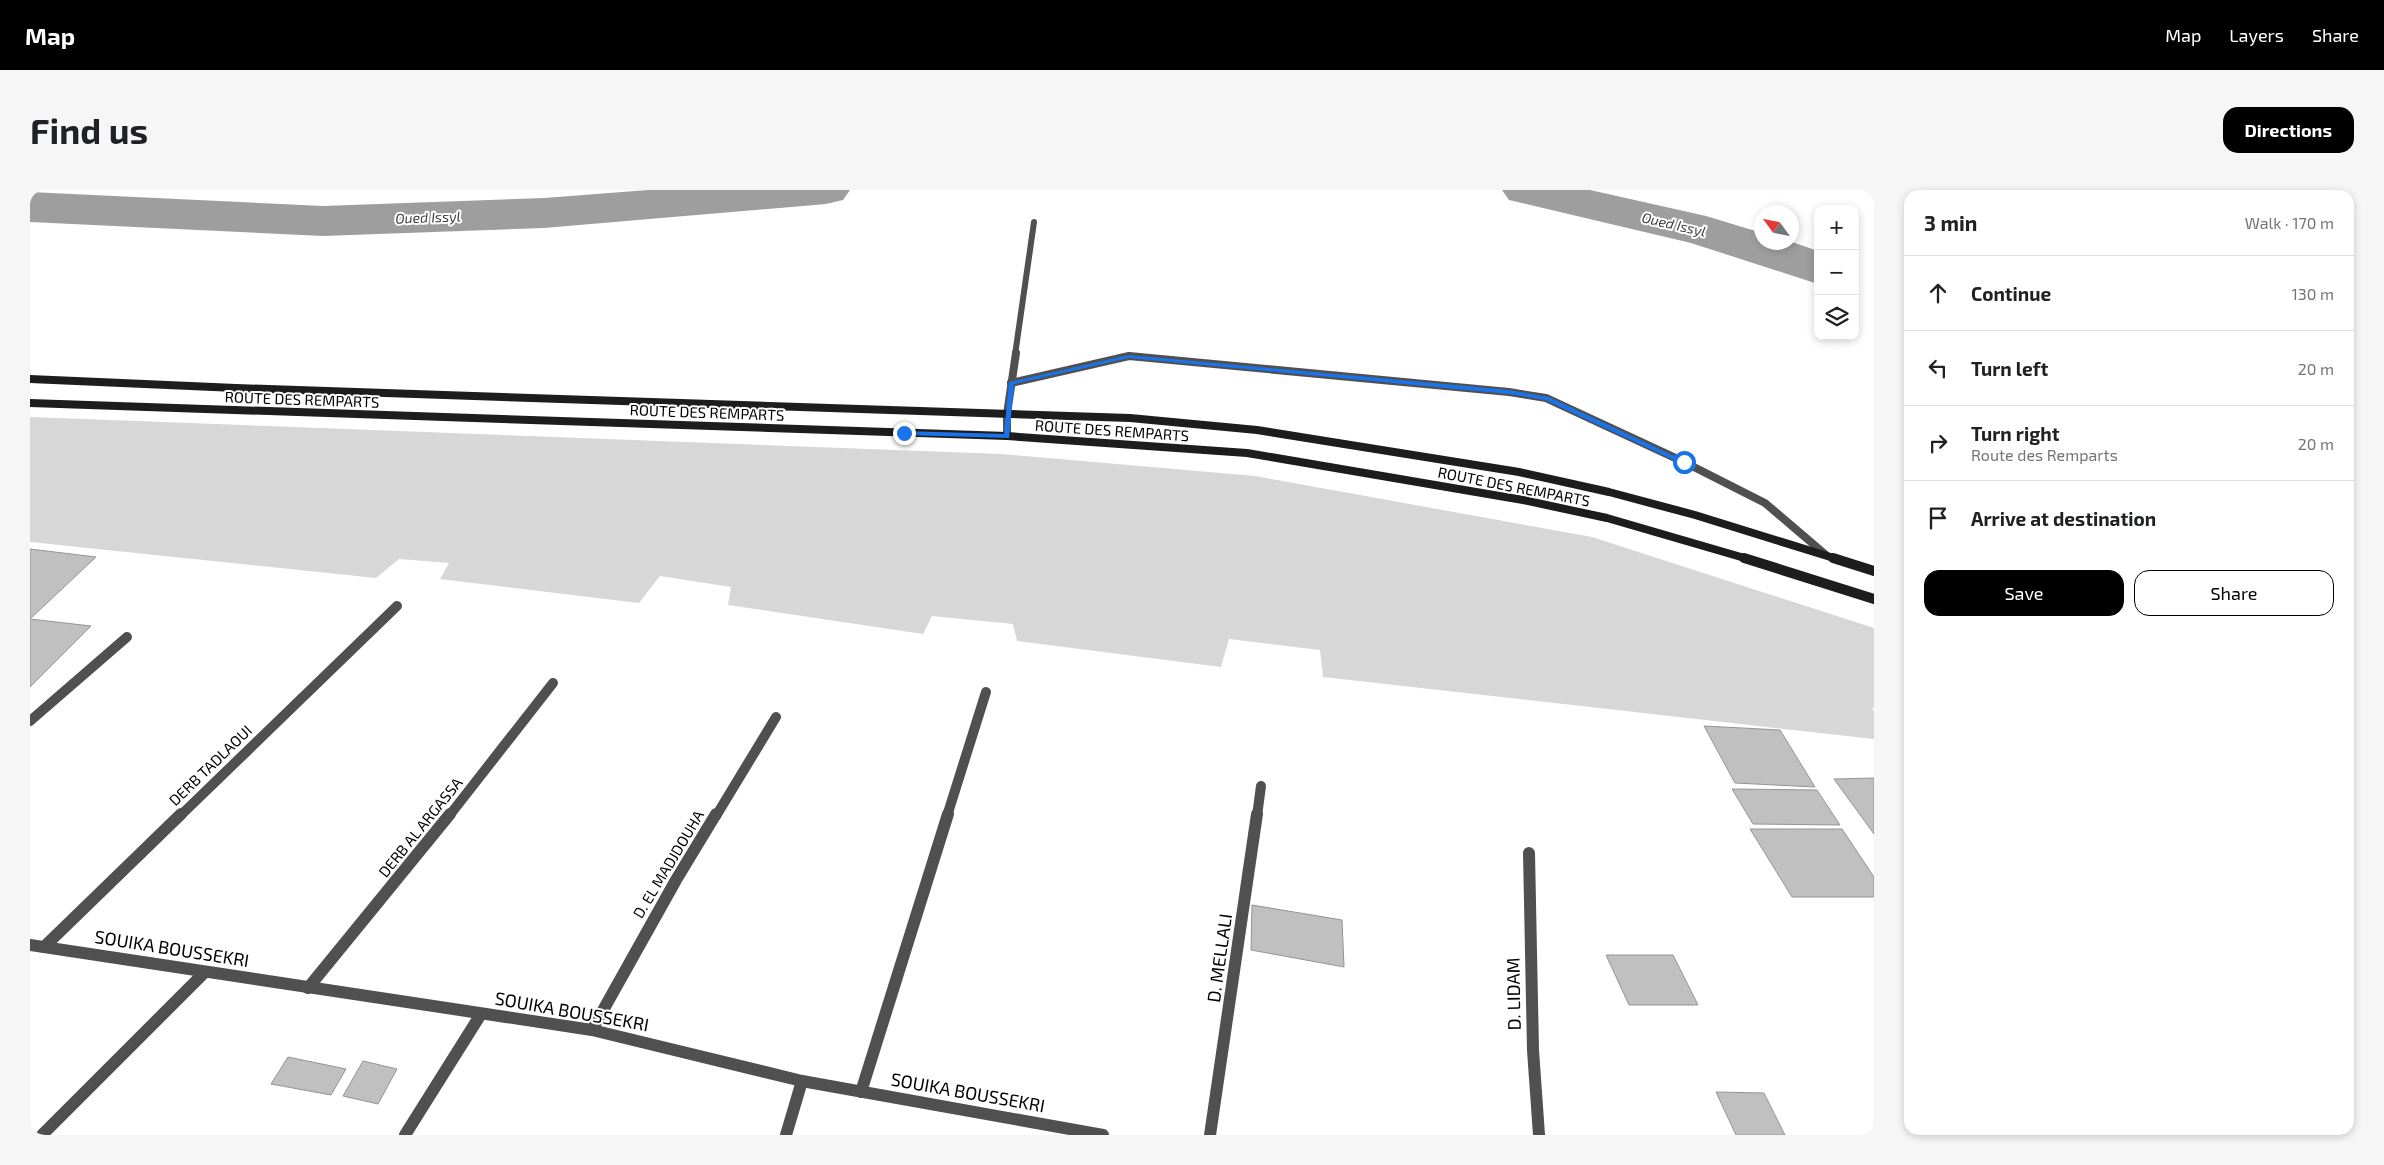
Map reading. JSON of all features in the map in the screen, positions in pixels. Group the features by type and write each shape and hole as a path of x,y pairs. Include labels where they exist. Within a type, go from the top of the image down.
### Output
{"main road":[{"name":"ROUTE DES REMPARTS","path":"30,379 1130,418 1256,430 1510,471 1638,499 1874,571"},
{"name":"ROUTE DES REMPARTS","path":"30,402 1007,436 1246,453 1523,500 1607,518 1693,542 1874,599"}],"street":[{"path":"1007,436 1007,414 1034,222"},
{"path":"1011,383 1129,356 1509,392 1546,398 1684,462 1765,503 1826,555"},
{"name":"DERB TADLAOUI","path":"44,947 396,606"},
{"path":"30,721 127,637"},
{"name":"DERB AL ARGASSA","path":"308,988 492,763 553,683"},
{"path":"861,1092 986,692"},
{"name":"D. EL MADJDOUHA","path":"592,1030 676,880 776,717"},
{"name":"D. MELLALI","path":"1210,1135 1261,786"},
{"name":"D. LIDAM","path":"1529,853 1533,1050 1539,1135"},
{"name":"SOUIKA BOUSSEKRI","path":"30,945 592,1030 802,1081 1103,1135"},
{"path":"42,1135 205,972"},
{"path":"405,1135 481,1014"},
{"path":"786,1135 802,1081"}],"shaded area":[{"path":"30,417 1001,454 1255,476 1592,537 1874,628 1874,708 1872,708 1874,712 1874,739 1323,677 1320,650 1229,639 1221,667 1017,641 1013,624 932,616 923,634 728,605 731,587 660,576 639,603 440,579 449,563 399,559 376,578 30,542"}],"building":[{"path":"30,549 96,557 30,619"},
{"path":"30,619 91,626 30,687"},
{"path":"1704,726 1780,730 1815,787 1735,783"},
{"path":"1874,778 1874,834 1834,779"},
{"path":"1732,789 1817,790 1840,825 1753,824"},
{"path":"1750,829 1842,829 1874,877 1874,897 1792,897"},
{"path":"1252,905 1342,920 1344,967 1251,950"},
{"path":"1606,955 1673,955 1698,1005 1629,1005"},
{"path":"288,1057 346,1069 331,1095 271,1084"},
{"path":"363,1061 397,1069 378,1104 343,1096"},
{"path":"1716,1092 1764,1093 1785,1135 1736,1135"}],"waterway":[{"name":"Oued Issyl","path":"30,207 323,221 544,213 826,190"},
{"name":"Oued Issyl","path":"1526,190 1706,231 1814,267"}],"route":[{"path":"904,433 1007,436 1007,414 1011,383 1129,356 1509,392 1546,398 1684,462"}]}
